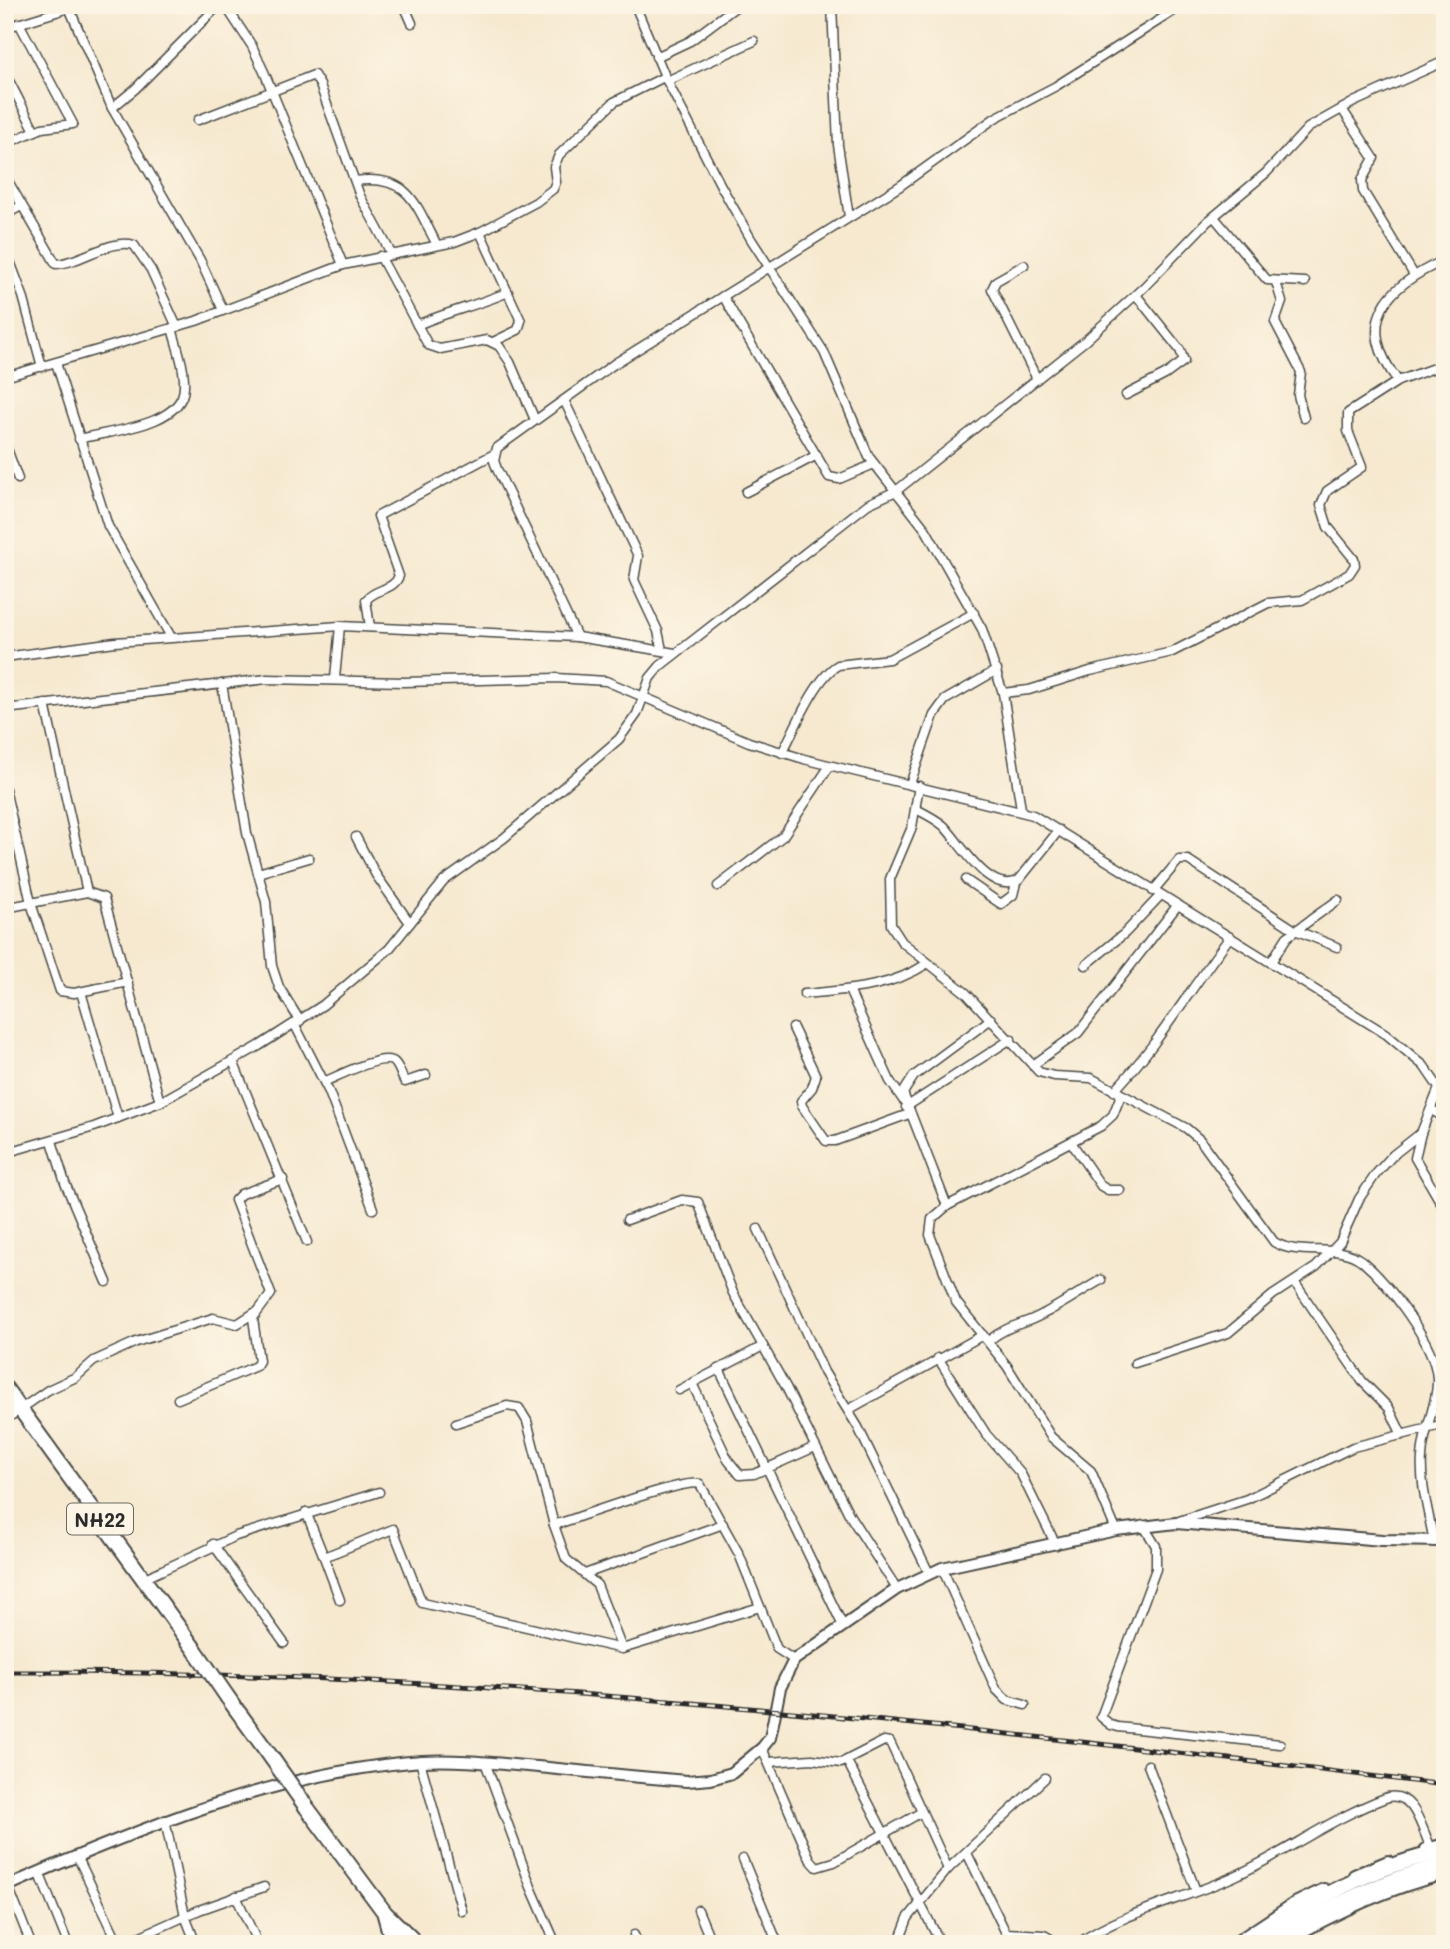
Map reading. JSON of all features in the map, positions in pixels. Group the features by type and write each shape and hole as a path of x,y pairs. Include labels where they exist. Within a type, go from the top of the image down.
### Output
{"highway":[{"name":"NH22","path":"5,1388 307,1808 385,1913 417,1944"},
{"path":"1251,1944 1333,1893 1438,1849"},
{"path":"1266,1944 1330,1906 1370,1888 1445,1864"},
{"name":"NH22","path":"385,1913 393,1944"}],"main road":[{"path":"6,1887 165,1820 311,1780 420,1761 485,1762 687,1782 732,1773 762,1748 774,1726 780,1688 794,1660 842,1624 897,1589 942,1568 1116,1530 1176,1522 1439,1541"},
{"path":"1233,1944 1293,1904 1370,1867 1438,1849 1445,1843"},
{"path":"1281,1944 1324,1919 1394,1887 1445,1874"}],"street":[{"path":"112,108 219,5"},
{"path":"225,5 252,46 343,265"},
{"path":"404,5 412,23"},
{"path":"635,5 666,79 738,216 824,352 858,435 873,464 926,530 974,613 997,670 1003,693 1021,810"},
{"path":"656,57 681,46 738,5"},
{"path":"832,5 838,145 849,217"},
{"path":"370,627 366,600 371,594 393,586 399,576 378,516 494,454 497,448 564,400 723,296 900,186 995,118 1056,86 1183,5"},
{"path":"5,28 68,7 112,108 200,260 223,310"},
{"path":"5,144 52,125 73,124 19,23"},
{"path":"5,377 174,327 343,265 437,245 480,232 536,202 553,189 556,181 554,167 559,155 614,102 754,41"},
{"path":"5,1153 52,1141 160,1102 297,1023 371,967 444,881 504,838 619,739 637,714 650,678 676,653 719,623 868,504 896,491 1037,379 1136,295 1214,217 1266,173 1298,136 1342,109 1445,61"},
{"path":"5,74 35,131"},
{"path":"198,120 314,75 355,181 392,255"},
{"path":"1342,109 1374,158 1362,180 1363,191 1415,275"},
{"path":"5,176 56,264 75,261 122,244 134,245 151,270 174,327 185,389 178,408 158,419 79,439"},
{"path":"355,181 381,179 403,190 437,245"},
{"path":"5,215 21,206"},
{"path":"1214,217 1263,276 1276,282 1306,282"},
{"path":"380,257 416,325 433,348 493,342 521,326 520,316 480,232"},
{"path":"5,248 23,296 42,367"},
{"path":"1398,381 1379,351 1376,330 1389,298 1415,275 1445,260"},
{"path":"1024,265 996,281 992,289 1037,379"},
{"path":"1276,282 1282,302 1277,314 1276,329 1301,372 1298,395 1304,418"},
{"path":"416,325 453,310 477,306 508,292"},
{"path":"1126,395 1165,375 1184,361 1180,349 1136,295"},
{"path":"723,296 829,477 833,479 873,464"},
{"path":"493,342 510,362 535,420"},
{"path":"56,363 114,538 171,637"},
{"path":"1003,693 1029,690 1090,671 1172,652 1268,603 1302,600 1349,574 1355,565 1354,559 1328,527 1321,505 1327,491 1362,467 1348,431 1348,412 1398,381 1445,364"},
{"path":"564,400 638,556 634,580 658,631 662,650"},
{"path":"5,443 18,479"},
{"path":"494,454 497,470 577,637"},
{"path":"746,492 817,455"},
{"path":"782,752 819,684 831,668 889,659 974,613"},
{"path":"5,656 171,637 340,626 577,637 676,653"},
{"path":"335,678 340,626"},
{"path":"910,784 934,715 945,700 997,670"},
{"path":"5,709 267,678 404,682 511,677 592,678 644,695 736,737 829,767 1021,810 1271,962 1392,1039 1424,1066 1442,1085 1421,1133 1415,1158 1442,1197 1445,1210"},
{"path":"222,684 247,833 265,902 275,977 324,1082 373,1209"},
{"path":"45,704 87,892"},
{"path":"718,886 783,836 804,810 829,767"},
{"path":"919,786 912,827 893,867 888,909 896,934 991,1019 1033,1065 1046,1074 1091,1078 1186,1128 1200,1140 1274,1242 1285,1249 1332,1252 1354,1256 1362,1262 1426,1343 1437,1377 1425,1432 1422,1469 1439,1541"},
{"path":"5,789 32,903 55,983 65,994 128,982"},
{"path":"916,809 944,827 977,867 998,881 1016,883"},
{"path":"965,880 1001,904 1013,895 1016,883 1059,831"},
{"path":"356,837 376,875 410,923"},
{"path":"258,873 309,858"},
{"path":"1086,965 1125,933 1179,860 1188,860 1295,930 1337,947"},
{"path":"5,908 87,892 104,898 160,1102"},
{"path":"1271,962 1282,943 1295,930 1338,900"},
{"path":"1033,1065 1078,1033 1177,906"},
{"path":"1116,1530 1091,1471 1051,1437 1007,1366 956,1302 931,1242 932,1219 947,1206 1107,1122 1117,1093 1168,1028 1194,984 1230,937"},
{"path":"804,994 849,990 901,978 928,963"},
{"path":"849,990 890,1081 906,1107 947,1206"},
{"path":"81,992 118,1118"},
{"path":"906,1107 903,1093 914,1076 991,1019"},
{"path":"793,1028 816,1076 801,1101 802,1106 826,1141 835,1141 906,1107 1011,1039"},
{"path":"233,1060 307,1242"},
{"path":"324,1082 362,1066 387,1060 397,1065 405,1082 425,1076"},
{"path":"1432,1110 1445,1118"},
{"path":"1135,1363 1228,1333 1273,1295 1295,1283 1332,1252 1371,1181 1393,1155 1421,1133"},
{"path":"52,1141 65,1183 107,1282"},
{"path":"1071,1142 1101,1186 1108,1190 1120,1190"},
{"path":"5,1420 48,1390 76,1377 94,1361 136,1342 213,1318 237,1324 254,1313 270,1299 271,1294 235,1200 241,1194 283,1179"},
{"path":"627,1220 682,1200 698,1202 726,1278 850,1516 897,1589"},
{"path":"758,1229 824,1372 848,1410 929,1573"},
{"path":"848,1410 938,1358 1045,1313 1064,1299 1101,1280"},
{"path":"1295,1283 1362,1381 1389,1408 1402,1435"},
{"path":"178,1399 256,1366 259,1361 254,1313"},
{"path":"679,1390 763,1346"},
{"path":"938,1358 986,1434 1021,1474 1056,1545"},
{"path":"719,1369 842,1624"},
{"path":"692,1383 736,1472 746,1476 815,1447"},
{"path":"456,1423 507,1406 519,1408 527,1421 554,1525 566,1559 597,1585 622,1649"},
{"path":"1176,1522 1247,1499 1353,1447 1425,1432 1445,1424"},
{"path":"554,1525 695,1482 705,1489 739,1554 777,1649 794,1660"},
{"path":"143,1579 214,1544 306,1512 379,1492"},
{"path":"306,1512 340,1600"},
{"path":"585,1574 723,1524"},
{"path":"1143,1525 1156,1546 1156,1569 1101,1717 1118,1727 1280,1744"},
{"path":"324,1558 393,1529 422,1603 622,1649 760,1607"},
{"path":"214,1544 284,1643"},
{"path":"942,1568 996,1689 1007,1700 1025,1705"},
{"path":"769,1762 847,1761 884,1741 890,1742 920,1813 948,1869"},
{"path":"762,1748 813,1864 824,1867 920,1813"},
{"path":"420,1761 462,1911"},
{"path":"847,1761 941,1944"},
{"path":"485,1762 531,1887 556,1944"},
{"path":"1148,1765 1196,1891"},
{"path":"898,1944 902,1927 948,1869 1045,1778"},
{"path":"1077,1944 1118,1919 1196,1891 1278,1855 1350,1814 1398,1796 1409,1801 1438,1849"},
{"path":"165,1820 185,1916 196,1944"},
{"path":"967,1853 1006,1933 1051,1940 1059,1944"},
{"path":"77,1856 121,1944 185,1916 264,1887"},
{"path":"743,1859 778,1944"},
{"path":"39,1872 68,1944"},
{"path":"6,1887 31,1944"},
{"path":"236,1896 258,1944"},
{"path":"698,1910 712,1944"}],"railway":[{"path":"5,1672 186,1674 366,1681 726,1706 906,1723 1445,1785"}]}
